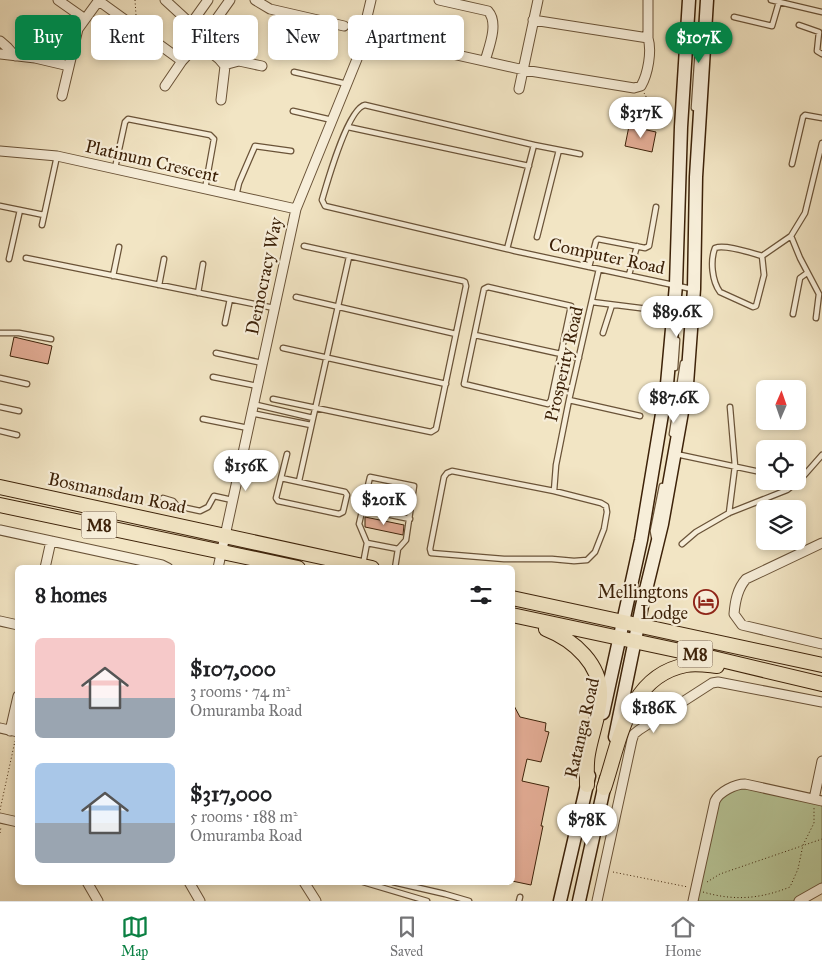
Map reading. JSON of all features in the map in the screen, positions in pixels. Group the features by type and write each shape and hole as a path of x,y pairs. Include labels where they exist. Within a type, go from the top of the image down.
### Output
{"main road":[{"name":"Ratanga Road","path":"560,901 624,622 667,384 678,286 681,127 689,0"},
{"name":"Ratanga Road","path":"579,901 662,524 687,384 693,291 704,5"},
{"name":"Bosmansdam Road","path":"0,487 362,565"},
{"name":"Bosmansdam Road","path":"0,505 285,565"},
{"name":"M8","path":"515,599 822,665"},
{"name":"M8","path":"515,617 620,638 822,684"},
{"path":"515,617 563,636 585,656 594,671 600,689 600,697 587,762 587,785"},
{"path":"604,788 628,716 641,692 653,679 688,665 755,668"}],"street":[{"path":"58,0 85,19"},
{"path":"62,96 78,29 85,19 99,0 119,15"},
{"path":"165,0 189,22 193,21 208,0"},
{"path":"219,15 230,0"},
{"path":"254,0 270,9 344,26"},
{"name":"Democracy Way","path":"367,15 370,0"},
{"path":"438,0 488,11 491,14 493,21 491,37 485,61"},
{"path":"519,89 538,0"},
{"path":"464,56 524,70 634,88 641,86 644,79 649,43 648,0"},
{"path":"533,20 648,38"},
{"path":"0,41 15,56"},
{"path":"163,47 182,61 165,86"},
{"path":"0,54 15,56"},
{"path":"44,60 69,66"},
{"path":"218,60 224,65 226,72 221,100"},
{"name":"Democracy Way","path":"219,565 296,209 357,60"},
{"path":"224,65 239,62 262,66"},
{"name":"Platinum Crescent","path":"0,151 57,156 296,209"},
{"path":"0,530 162,565"},
{"path":"46,565 50,541"},
{"path":"822,543 746,579 736,599 734,614 742,625 822,644"},
{"path":"0,622 15,624"},
{"path":"597,901 634,734 718,682 822,702"},
{"path":"0,728 15,732"},
{"path":"693,901 715,801 720,794 736,785 745,784 818,800 822,762"},
{"path":"0,818 15,821"},
{"path":"89,885 98,901"},
{"path":"191,885 200,901"},
{"path":"306,885 316,901"},
{"path":"799,901 822,888"}],"lane":[{"path":"671,398 676,355 693,0"},
{"path":"701,0 704,5"},
{"path":"771,0 822,12"},
{"path":"734,17 772,26 779,2"},
{"path":"799,25 819,32 817,51 822,54"},
{"path":"695,229 690,212 699,28"},
{"path":"294,72 347,84"},
{"path":"529,166 348,127 358,108 365,105 580,154"},
{"path":"293,111 332,120"},
{"path":"792,164 803,117 805,115 822,118"},
{"path":"115,170 125,122 128,119 210,135 214,138 204,190"},
{"name":"Computer Road","path":"348,127 341,141 322,200 325,206 693,291"},
{"path":"762,256 764,275 756,306 753,307 720,292 712,265 715,248 720,246 762,256 792,236 808,207 822,143"},
{"path":"507,249 534,145"},
{"path":"236,196 238,183 254,146 291,151"},
{"path":"537,237 559,150"},
{"path":"42,225 57,156"},
{"path":"0,206 44,215"},
{"path":"588,267 598,239 645,248 649,245 656,207"},
{"path":"9,259 20,210"},
{"path":"792,236 807,273 817,288 816,318"},
{"path":"272,399 431,432 436,429 446,384 466,286 465,282 304,246"},
{"path":"629,276 636,246"},
{"path":"113,276 119,247"},
{"path":"299,481 349,256"},
{"path":"26,258 274,308"},
{"path":"159,285 164,259"},
{"path":"198,293 204,264"},
{"name":"Prosperity Road","path":"554,491 556,465 569,400 599,269"},
{"path":"793,314 800,278 807,273"},
{"path":"486,288 570,305 571,309 550,403 545,404 465,385 464,381 474,335 484,289 486,288"},
{"path":"666,471 684,354 687,302 693,291"},
{"path":"296,297 456,334"},
{"path":"225,323 230,299"},
{"path":"592,302 648,309"},
{"path":"603,333 612,305"},
{"path":"0,333 19,333 51,340"},
{"path":"474,335 579,358"},
{"path":"284,348 446,384"},
{"path":"216,353 262,362"},
{"path":"213,377 257,386"},
{"path":"0,378 27,384"},
{"path":"569,400 640,416"},
{"path":"729,513 735,466 730,407"},
{"path":"0,408 19,411"},
{"path":"252,409 313,418"},
{"path":"252,409 311,425"},
{"path":"203,419 248,428"},
{"path":"0,431 17,435"},
{"path":"640,540 654,495 665,433"},
{"path":"281,478 345,492 347,494 344,512 339,514 278,501 276,498 281,478 287,454"},
{"path":"676,454 756,471"},
{"path":"806,472 822,455"},
{"path":"455,471 554,491 602,503 607,509 602,537 595,552 587,560 504,559 434,554 430,552 444,477 449,472 455,471"},
{"path":"367,565 367,543 360,526 368,479 371,477 414,485 415,487 406,540 398,549 395,565"},
{"path":"656,548 653,531 664,479"},
{"path":"682,544 696,532 729,513 787,490"},
{"path":"163,498 173,501 177,506 200,510 208,507 214,496 232,500"},
{"path":"362,509 410,519"},
{"path":"367,543 398,549"},
{"path":"380,885 427,901"},
{"path":"406,885 469,901"}],"path":[{"path":"135,0 136,15"},
{"path":"641,86 646,96 645,107"},
{"path":"0,811 15,732"},
{"path":"608,874 613,872 695,889 724,899 750,898 782,890 790,887 798,869 803,845 814,823 818,800"},
{"path":"695,889 720,874 822,839"}],"green space":[{"path":"738,786 822,800 822,888 799,901 693,901 717,801"}],"building":[{"path":"629,126 656,132 652,152 625,146"},
{"path":"14,337 52,346 48,364 10,356"},
{"path":"365,517 404,525 403,535 365,527"},
{"path":"515,708 520,717 546,723 545,731 549,732 541,762 527,759 522,781 549,787 531,885 515,882"}],"place":[{"name":"Mellingtons Lodge","path":"706,602"}]}
